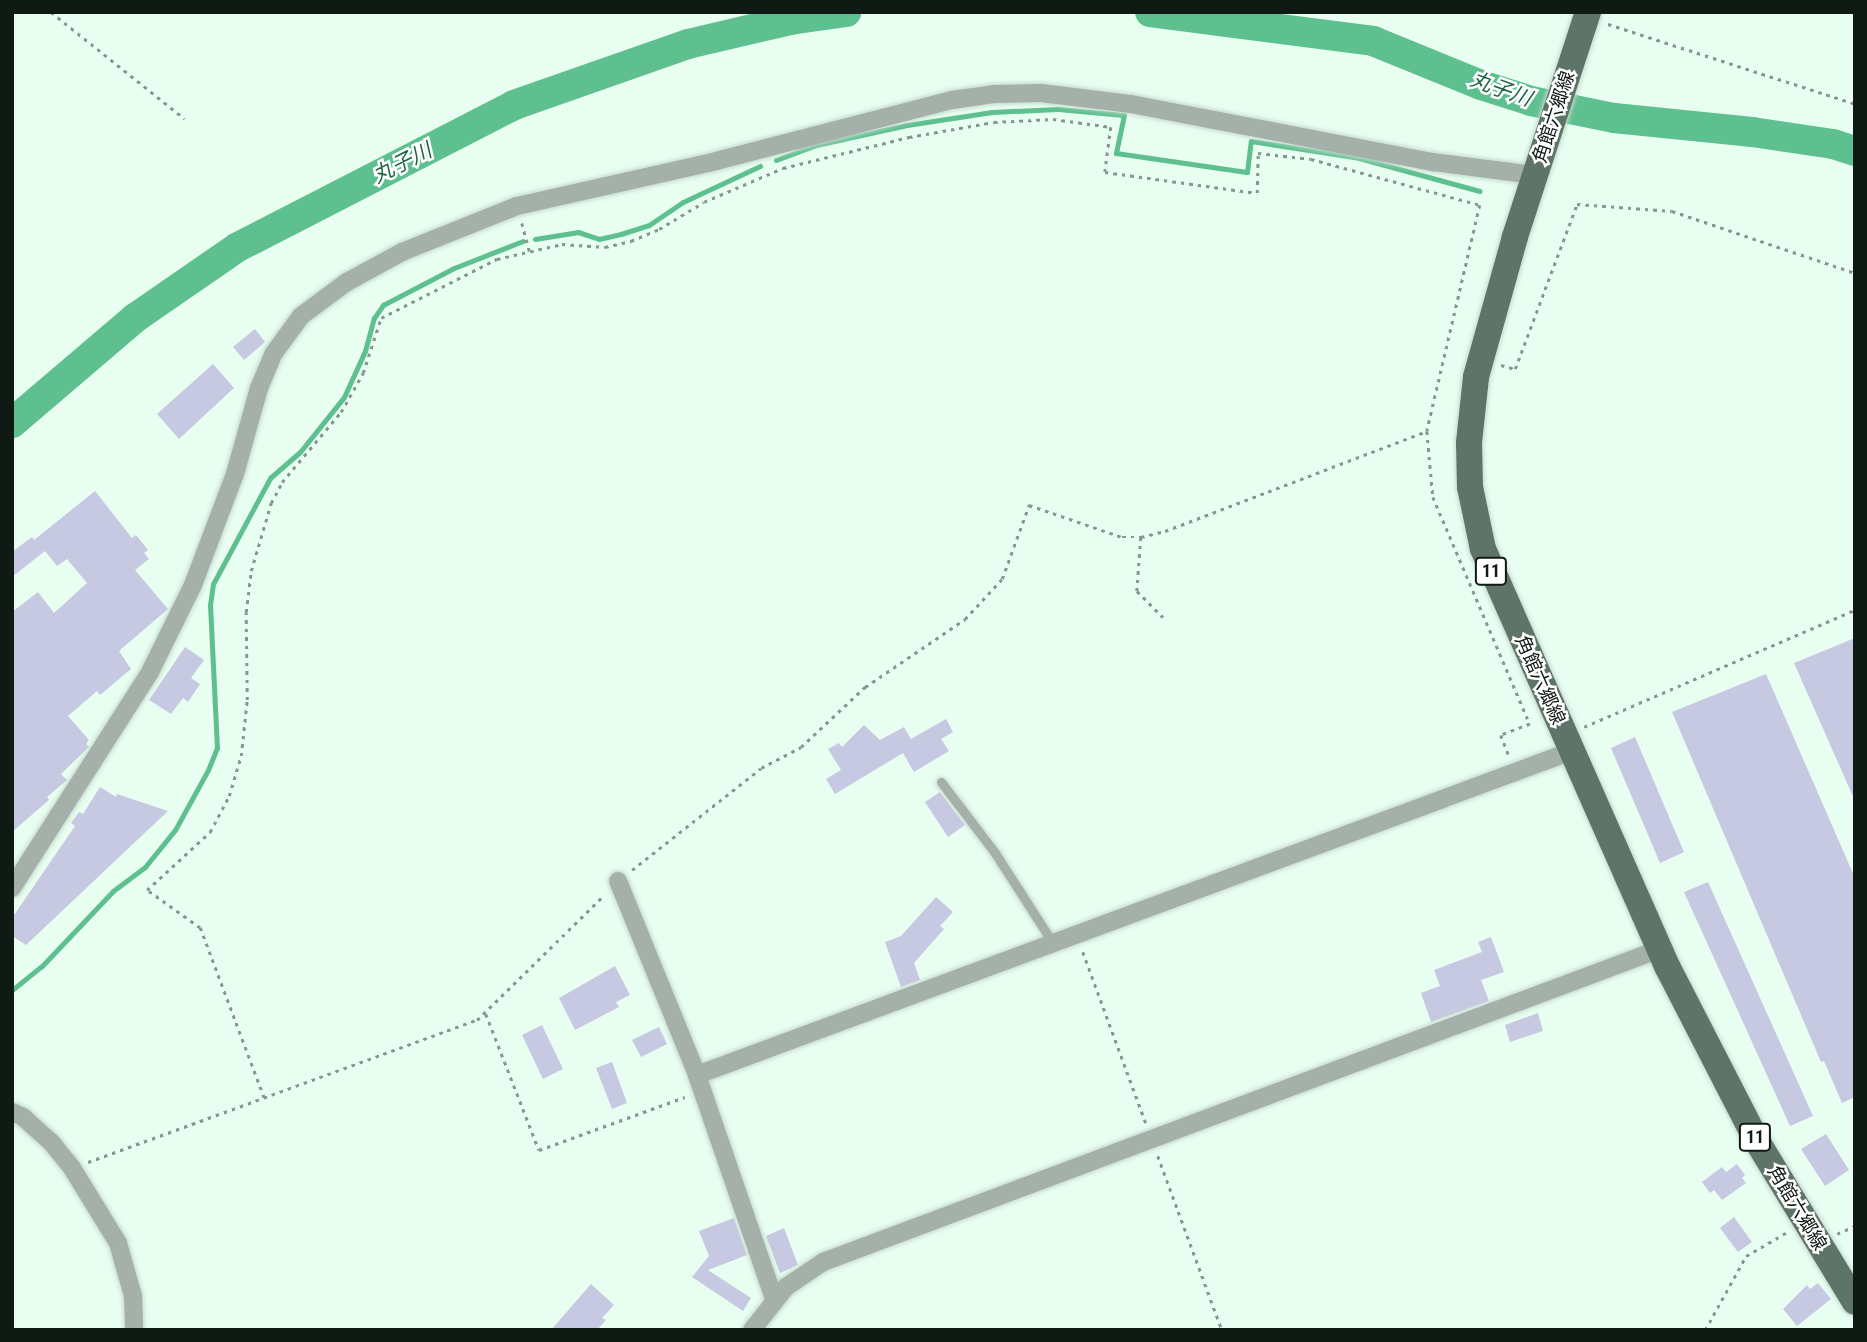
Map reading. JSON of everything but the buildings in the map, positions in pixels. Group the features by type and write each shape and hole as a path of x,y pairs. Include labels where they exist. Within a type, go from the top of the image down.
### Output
{"main road":[{"name":"角館六郷線","path":"1587,15 1535,175 1482,358 1471,408 1470,487 1483,549 1660,949 1757,1141 1855,1302"}],"street":[{"path":"12,888 150,672 202,560 235,474 259,388 274,353 301,316 346,282 402,252 517,206 716,161 952,100 994,94 1041,93 1131,104 1433,162 1535,175"},
{"path":"699,1083 1053,943 1516,772 1569,743"},
{"path":"618,881 699,1083 775,1301"},
{"path":"752,1330 799,1275 823,1262 1660,949"},
{"path":"12,1112 23,1117 51,1142 72,1168 118,1244 133,1296 134,1330"}],"lane":[{"path":"941,782 995,853 1053,943"}],"path":[{"path":"51,12 185,119"},
{"path":"1587,15 1855,104"},
{"path":"264,1098 200,928 147,890 209,832 229,796 241,756 247,700 246,612 251,571 271,503 282,482 341,412 363,373 381,318 497,259 562,244 605,247 631,241 659,229 704,202 783,167 909,137 994,122 1054,118 1111,127 1105,172 1258,193 1258,153 1311,159 1480,205 1427,432 1433,497 1530,724 1501,735 1516,772"},
{"path":"1482,358 1515,369 1577,204 1672,211 1855,273"},
{"path":"517,206 530,252"},
{"path":"72,1168 477,1020 486,1014 618,881 761,768 801,747 865,687 965,619 1002,579 1029,505 1122,537 1141,537 1165,531 1427,432"},
{"path":"1141,537 1137,591 1163,617"},
{"path":"1569,743 1855,610"},
{"path":"486,1014 539,1150 699,1083"},
{"path":"1705,1330 1746,1256 1805,1222"}],"waterway":[{"name":"丸子川","path":"12,423 135,318 238,247 514,105 688,44 790,20 846,12"},
{"name":"丸子川","path":"1150,12 1373,41 1481,85 1531,101 1614,118 1752,132 1833,144 1855,151"},
{"path":"776,160 816,145 907,125 992,112 1058,109 1124,115 1116,153 1247,172 1251,141 1359,158 1480,191"},
{"path":"535,239 578,232 599,239 649,225 683,202 760,166"},
{"path":"12,990 42,966 113,891 145,867 175,830 208,770 217,748 210,605 213,584 270,478 300,452 344,397 365,351 374,318 383,305 454,268 523,241"}]}
